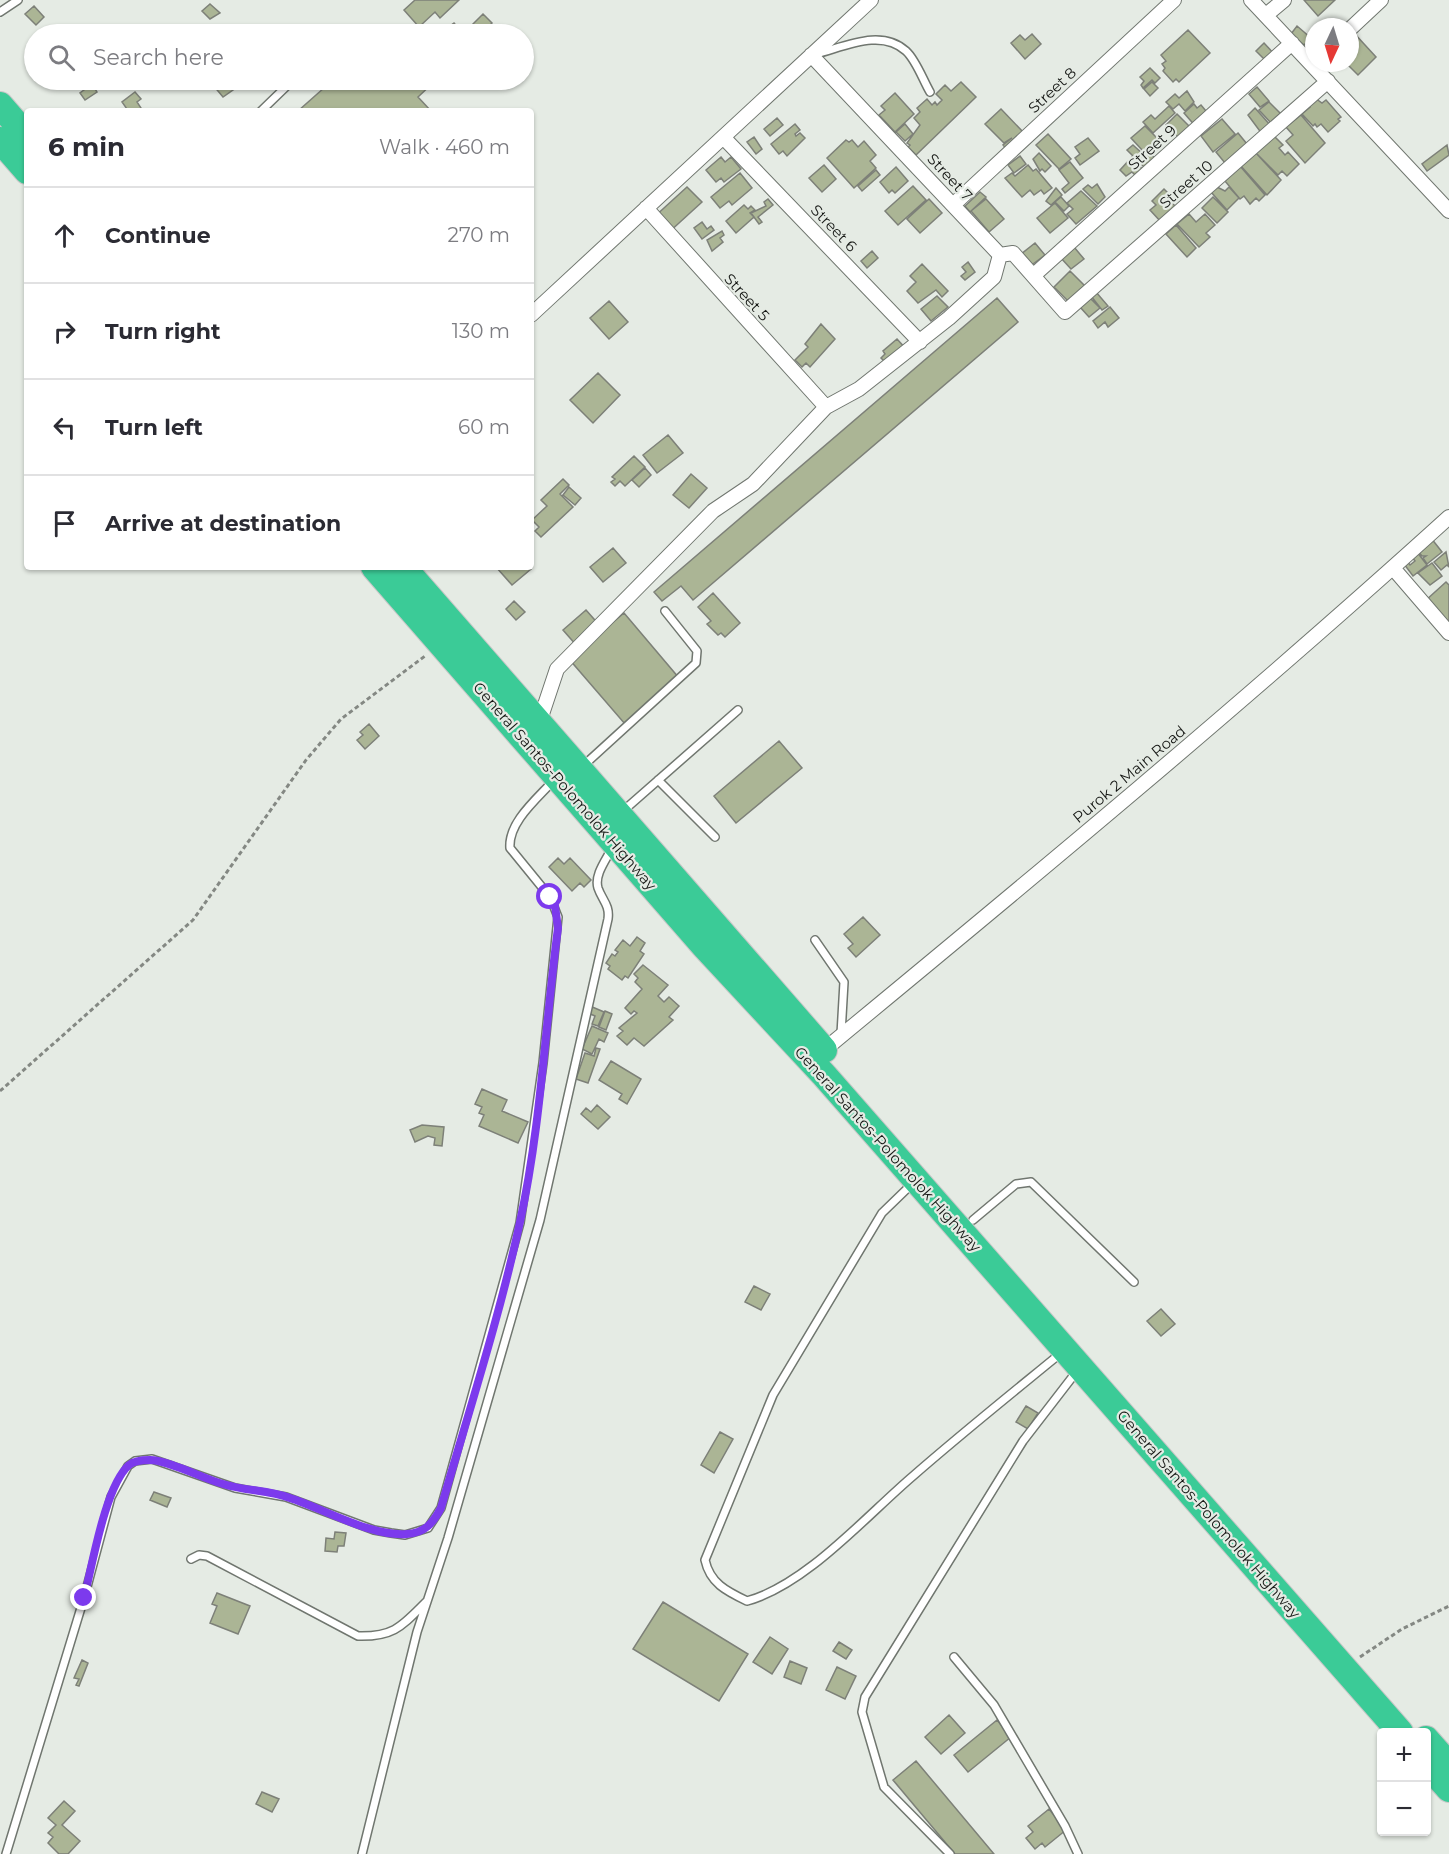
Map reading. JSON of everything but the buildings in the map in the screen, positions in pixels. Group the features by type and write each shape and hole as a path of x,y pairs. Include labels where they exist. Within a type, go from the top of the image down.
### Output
{"highway":[{"path":"0,105 24,133"},
{"path":"0,140 24,168"},
{"name":"General Santos-Polomolok Highway","path":"377,570 441,644 569,768 615,843 705,947 824,1075 1396,1728"},
{"path":"406,570 539,723 569,768 619,814 832,1043 973,1220 1417,1728"},
{"path":"1431,1745 1449,1765"},
{"path":"1431,1769 1449,1789"}],"street":[{"path":"534,312 871,0"},
{"name":"Street 8","path":"953,205 1174,0"},
{"path":"1251,0 1305,55"},
{"path":"1266,15 1284,0"},
{"path":"1359,21 1381,0"},
{"name":"Street 9","path":"1034,275 1292,43"},
{"name":"Street 7","path":"812,55 1000,255 1013,253 1065,312"},
{"path":"1320,72 1449,211"},
{"name":"Street 10","path":"1065,312 1328,81"},
{"name":"Street 6","path":"723,137 920,342"},
{"name":"Street 5","path":"646,208 826,407"},
{"path":"539,723 557,669 713,511 753,484 826,407 859,388 949,318 994,277 1000,255"},
{"name":"Purok 2 Main Road","path":"832,1043 1108,813 1393,568 1449,517"},
{"path":"1393,568 1449,633"}],"lane":[{"path":"0,12 18,0"},
{"path":"812,55 866,40 886,40 906,51 930,92"},
{"path":"264,108 282,90"},
{"path":"6,1854 84,1598 111,1497 128,1466 135,1461 152,1460 222,1484 286,1497 374,1530 405,1535 428,1528 441,1508 520,1223 542,1072 558,928 555,906 510,848 510,836 513,829 569,768 696,663 697,651 665,611"},
{"path":"619,814 738,710"},
{"path":"658,780 715,837"},
{"path":"362,1854 402,1688 540,1220 608,919 608,906 598,890 598,877 615,843"},
{"path":"815,940 844,982 832,1043"},
{"path":"916,1180 882,1213 773,1395 705,1560 708,1573 721,1588 747,1601 765,1596 844,1539 912,1476 1072,1358"},
{"path":"973,1220 1016,1184 1031,1182 1134,1282"},
{"path":"950,1854 884,1787 862,1712 865,1697 1072,1358"},
{"path":"191,1559 199,1555 207,1556 358,1636 379,1637 393,1632 428,1600"},
{"path":"954,1657 994,1705 1065,1826 1078,1854"}],"path":[{"path":"0,1091 193,920 306,759 341,719 441,644"},
{"path":"1356,1659 1402,1629 1449,1606"}],"route":[{"path":"84,1598 111,1497 120,1476 135,1461 152,1460 222,1484 276,1494 374,1530 405,1535 428,1528 435,1519 441,1508 520,1223 543,1063 548,998 558,928 558,917 550,897"}]}
